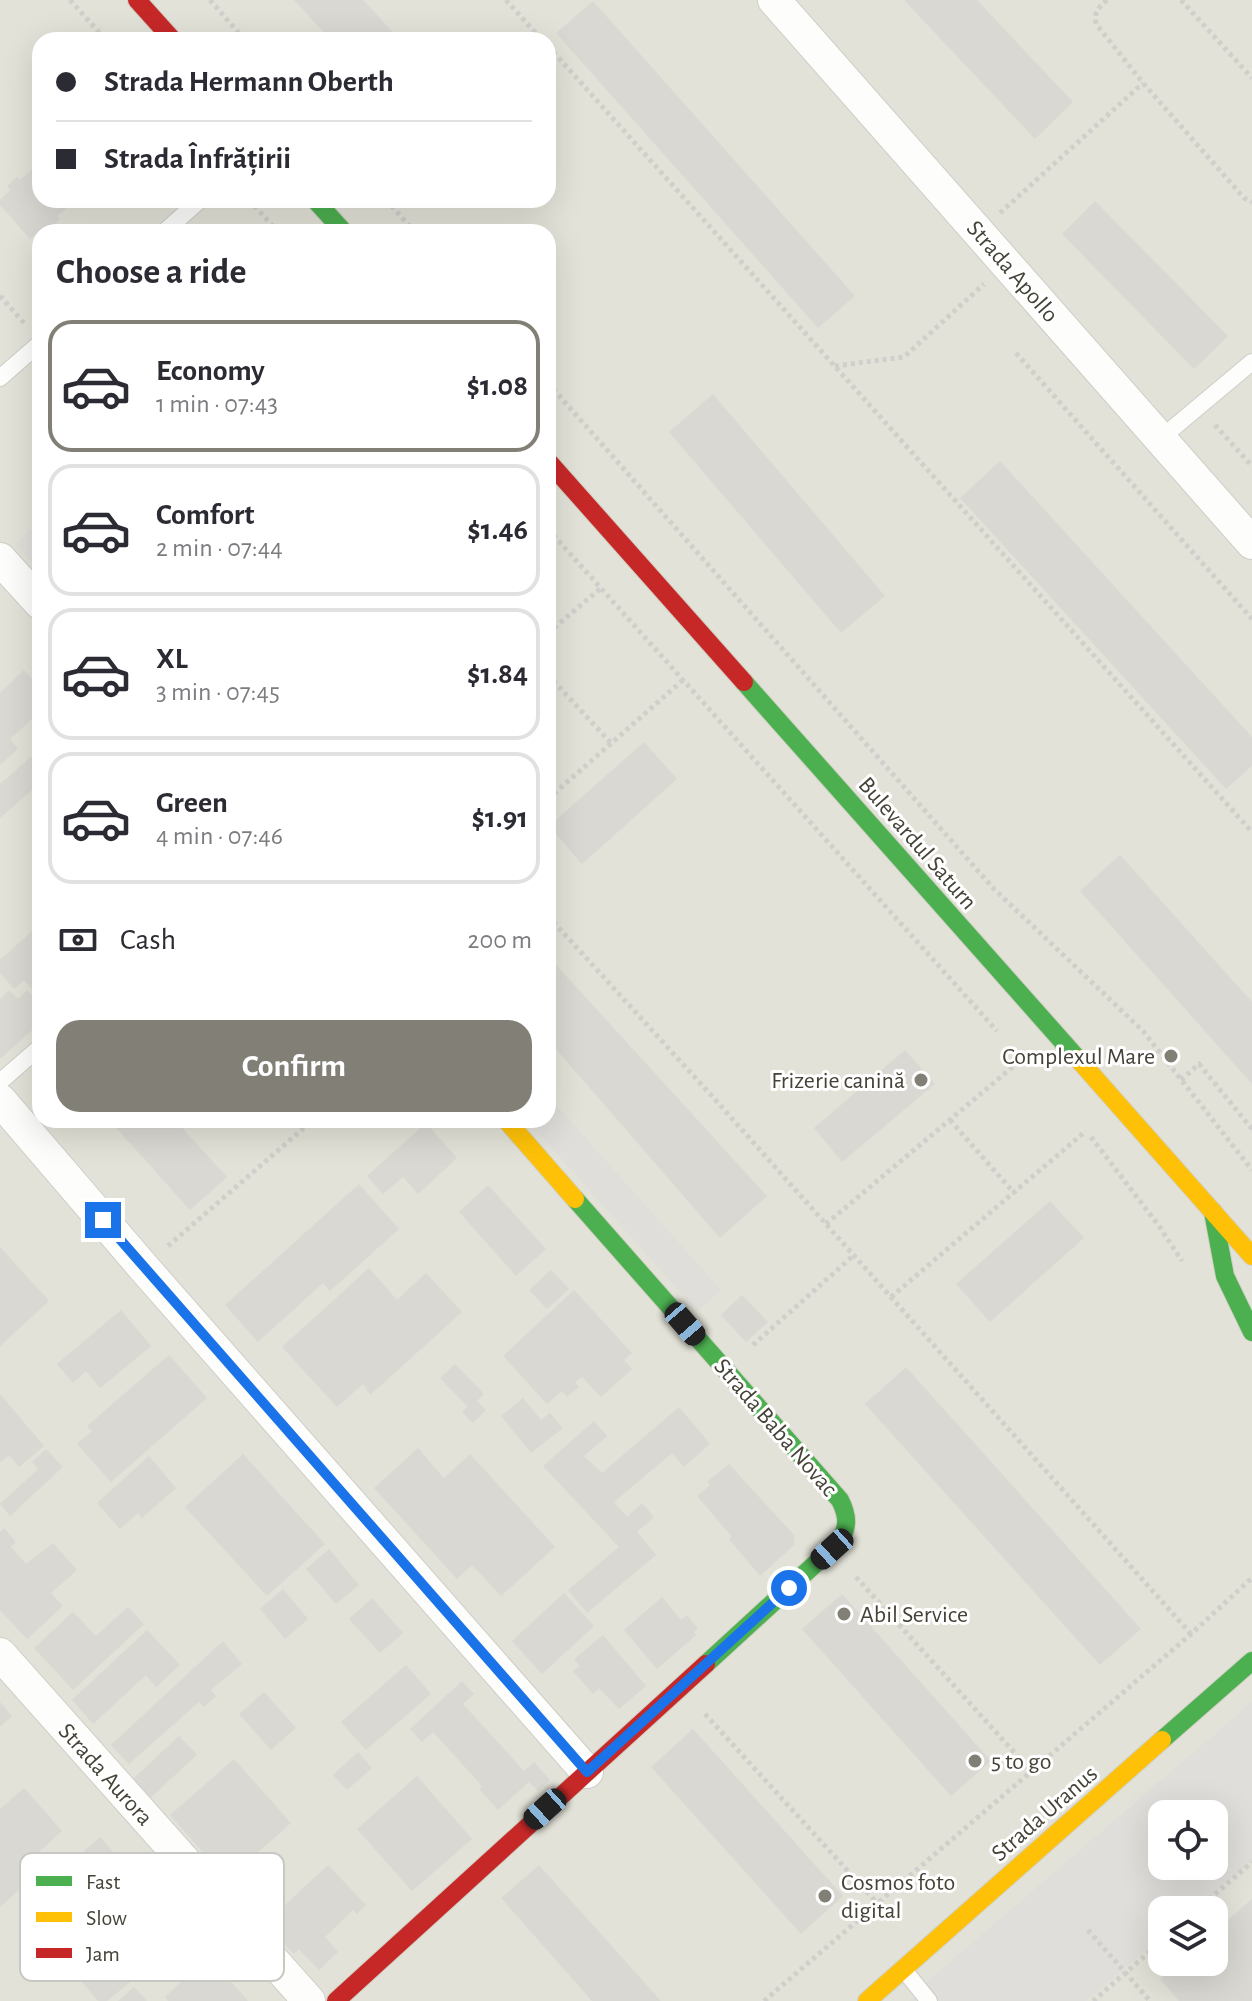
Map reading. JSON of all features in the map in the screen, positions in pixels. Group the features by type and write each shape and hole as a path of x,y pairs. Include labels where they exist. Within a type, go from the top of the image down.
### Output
{"street":[{"path":"137,0 166,32"},
{"name":"Strada Apollo","path":"774,0 1252,543"},
{"path":"322,208 337,224"},
{"name":"Bulevardul Saturn","path":"556,470 1252,1256"},
{"path":"0,559 32,594"},
{"path":"0,1100 587,1772"},
{"name":"Strada Baba Novac","path":"513,1128 840,1500 847,1522 841,1541 832,1549"},
{"path":"1213,1212 1225,1276 1252,1332"},
{"path":"336,2001 832,1549"},
{"name":"Strada Aurora","path":"0,1654 177,1853"},
{"name":"Strada Uranus","path":"867,2001 1252,1661"},
{"name":"Strada Aurora","path":"284,1973 309,2001"}],"lane":[{"path":"173,224 191,208"},
{"path":"0,378 32,340"},
{"path":"1160,439 1252,362"},
{"path":"0,1082 32,1054"},
{"path":"903,1969 929,2001"}],"path":[{"path":"70,0 99,32"},
{"path":"506,0 535,32"},
{"path":"1107,0 1096,9 1096,24 1143,83 1244,198 1252,202"},
{"path":"1181,0 1252,78"},
{"path":"215,2 239,32"},
{"path":"556,55 1252,832"},
{"path":"979,233 1143,83"},
{"path":"256,208 271,224"},
{"path":"393,208 408,224"},
{"path":"835,366 904,357 1006,264"},
{"path":"0,296 32,333"},
{"path":"1016,353 1252,619"},
{"path":"556,392 994,889 1143,1031 1252,1170"},
{"path":"1199,406 1252,466"},
{"path":"556,538 1000,1035"},
{"path":"556,626 601,588"},
{"path":"556,792 683,680"},
{"path":"556,684 611,743"},
{"path":"556,925 1191,1634"},
{"path":"826,1224 1022,1059 1031,1069"},
{"path":"1181,1080 1199,1064 1252,1129"},
{"path":"950,1120 1014,1193"},
{"path":"1077,1120 1185,1264"},
{"path":"144,1268 304,1128"},
{"path":"891,1297 1086,1131"},
{"path":"725,1369 854,1255"},
{"path":"832,1549 1031,1771"},
{"path":"764,2001 1252,1578"},
{"path":"681,1686 877,1903"},
{"path":"1213,1896 1252,1862"},
{"path":"1088,1930 1150,2001"},
{"path":"1093,2001 1148,1953"}],"shaded area":[{"path":"0,0 1252,0 1252,2001 0,2001"},
{"path":"32,529 32,563 15,544"},
{"path":"556,1105 721,1290 697,1311 534,1128 556,1128"},
{"path":"1252,1702 1252,1861 1211,1896 1148,1896 1148,1949 1086,2001 910,2001 929,1980"}],"building":[{"path":"294,0 363,0 393,32 324,32"},
{"path":"904,0 977,0 1073,102 1035,139"},
{"path":"593,1 855,296 818,328 556,33"},
{"path":"32,169 32,208 66,208 57,216 60,219 55,224 32,224 30,239 0,205 0,200 10,190 7,186 17,177 20,180"},
{"path":"1095,201 1228,336 1194,369 1062,234"},
{"path":"713,394 885,596 841,633 669,432"},
{"path":"1000,461 1252,737 1252,766 1226,789 960,498"},
{"path":"24,670 32,679 32,719 10,739 18,749 0,765 0,693"},
{"path":"644,742 677,779 582,864 556,834 556,820"},
{"path":"32,756 32,790 0,818 0,784"},
{"path":"1120,855 1252,1002 1252,1084 1080,891"},
{"path":"32,931 32,989 24,980 14,989 0,973 0,960"},
{"path":"556,965 767,1196 720,1238 556,1049"},
{"path":"9,990 18,999 27,990 32,995 32,1030 0,1059 0,999"},
{"path":"905,1050 935,1084 842,1162 814,1128"},
{"path":"116,1128 182,1128 227,1177 190,1210"},
{"path":"420,1128 430,1128 457,1158 418,1194 403,1177 383,1194 367,1176"},
{"path":"359,1184 399,1229 330,1291 323,1283 258,1342 225,1305"},
{"path":"488,1185 546,1249 516,1276 459,1212"},
{"path":"1050,1201 1084,1238 990,1322 956,1284"},
{"path":"0,1247 49,1301 0,1346"},
{"path":"369,1268 397,1300 426,1273 462,1312 370,1395 363,1384 337,1407 282,1347"},
{"path":"551,1270 569,1289 547,1309 529,1290"},
{"path":"574,1290 632,1353 624,1360 632,1369 601,1397 582,1377 575,1382 579,1387 567,1397 562,1391 547,1404 503,1356"},
{"path":"742,1295 768,1322 746,1342 721,1315"},
{"path":"121,1310 151,1346 100,1388 86,1371 73,1383 57,1364"},
{"path":"169,1355 207,1398 111,1482 77,1444 92,1431 87,1426"},
{"path":"455,1364 484,1394 477,1401 486,1410 473,1423 462,1412 468,1407 440,1378"},
{"path":"906,1367 1141,1629 1100,1665 865,1404"},
{"path":"0,1394 44,1446 19,1467 9,1455 0,1460"},
{"path":"523,1398 541,1420 550,1413 563,1428 531,1453 501,1416"},
{"path":"679,1407 710,1444 684,1467 672,1453 614,1502 627,1517 642,1503 654,1517 637,1532 656,1555 587,1613 568,1590 619,1547 543,1466 594,1421 607,1436 584,1456 602,1473"},
{"path":"418,1448 444,1478 470,1454 555,1547 501,1596 472,1565 457,1579 374,1488"},
{"path":"46,1449 63,1467 10,1516 0,1504 38,1469 32,1462"},
{"path":"243,1454 325,1544 267,1596 185,1507"},
{"path":"149,1456 176,1488 142,1518 138,1513 120,1529 97,1503"},
{"path":"729,1464 794,1535 794,1545 760,1576 697,1496 710,1485 707,1482"},
{"path":"4,1528 16,1542 11,1547 26,1564 53,1543 77,1570 51,1593 63,1606 27,1639 0,1610 0,1532"},
{"path":"329,1549 359,1585 336,1604 306,1569"},
{"path":"283,1589 308,1619 285,1639 260,1609"},
{"path":"564,1593 594,1626 542,1674 512,1641"},
{"path":"842,1594 991,1761 951,1796 802,1629"},
{"path":"662,1597 681,1620 687,1615 698,1629 694,1632 696,1635 657,1669 624,1630"},
{"path":"372,1598 403,1633 380,1653 349,1619"},
{"path":"128,1607 144,1624 73,1690 34,1648 73,1612 96,1636"},
{"path":"147,1630 180,1665 156,1687 146,1675 93,1724 72,1700"},
{"path":"603,1635 646,1686 619,1709 599,1688 593,1694 573,1671 580,1666 574,1659"},
{"path":"223,1641 242,1664 211,1690 216,1696 204,1707 199,1702 129,1764 111,1745"},
{"path":"406,1665 431,1694 366,1750 341,1722"},
{"path":"462,1681 474,1694 463,1704 524,1771 534,1762 550,1780 538,1791 529,1782 498,1810 479,1789 482,1786 433,1732 422,1742 410,1729"},
{"path":"264,1692 296,1728 271,1750 239,1714"},
{"path":"0,1702 12,1716 0,1727"},
{"path":"693,1729 843,1896 801,1934 651,1767"},
{"path":"179,1736 197,1755 150,1798 133,1779"},
{"path":"358,1752 372,1768 347,1790 333,1775"},
{"path":"234,1759 291,1823 257,1853 203,1853 170,1815"},
{"path":"417,1776 472,1839 412,1891 357,1829"},
{"path":"24,1788 62,1831 38,1853 20,1853 20,1889 0,1907 0,1809"},
{"path":"100,1837 114,1853 82,1853"},
{"path":"328,1865 366,1905 357,1914 353,1910 325,1937 338,1952 319,1970 299,1949 294,1954 284,1943 284,1906"},
{"path":"539,1865 661,2001 592,2001 501,1898"},
{"path":"1252,1899 1252,2001 1179,2001 1160,1979 1164,1976 1228,1976 1228,1920"},
{"path":"81,1981 131,1981 107,2001 98,2001"},
{"path":"182,1981 230,1981 248,2001 168,2001 165,1997"},
{"path":"134,1987 147,2001 118,2001"}],"traffic: fast":[{"path":"322,208 337,224"},
{"path":"744,682 1078,1059"},
{"path":"575,1199 840,1500 845,1511 846,1527 838,1543 706,1664"},
{"path":"1213,1212 1225,1276 1252,1332"},
{"path":"1162,1740 1252,1661"}],"traffic: slow":[{"path":"1078,1059 1252,1256"},
{"path":"513,1128 575,1199"},
{"path":"867,2001 1162,1740"}],"traffic: jam":[{"path":"137,0 166,32"},
{"path":"556,470 744,682"},
{"path":"336,2001 706,1664"}],"place":[{"name":"Complexul Mare","path":"1171,1056"},
{"name":"Frizerie canină","path":"921,1080"},
{"name":"Abil Service","path":"844,1614"},
{"name":"5 to go","path":"975,1761"},
{"name":"Cosmos foto digital","path":"825,1896"}],"route":[{"path":"103,1220 587,1772 789,1588"}]}
